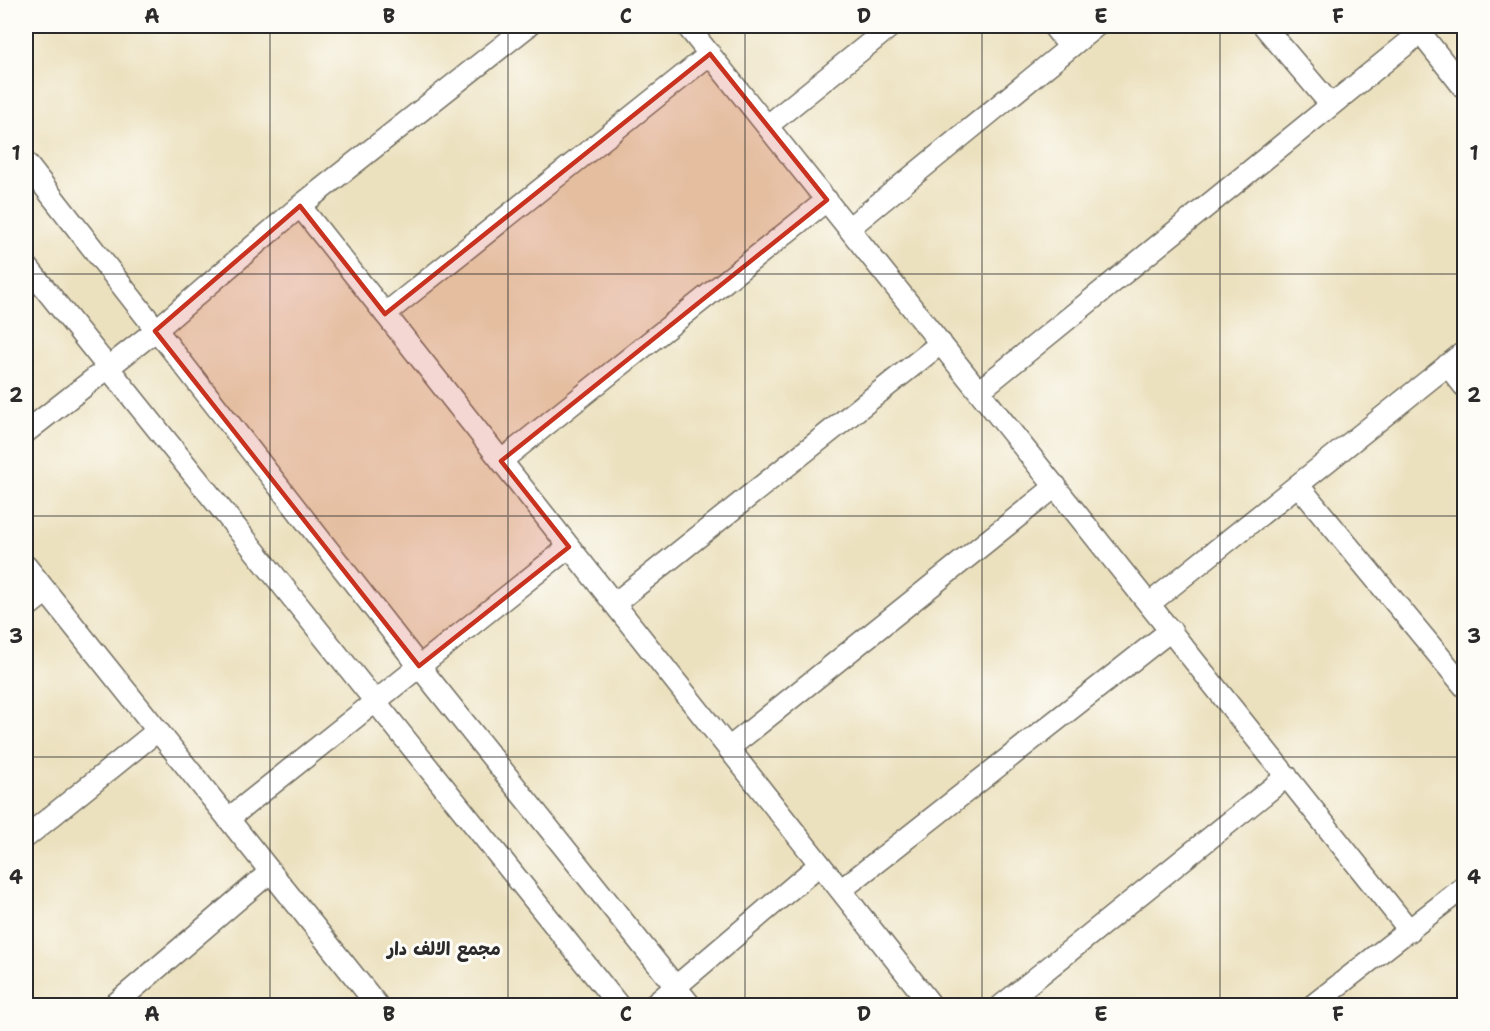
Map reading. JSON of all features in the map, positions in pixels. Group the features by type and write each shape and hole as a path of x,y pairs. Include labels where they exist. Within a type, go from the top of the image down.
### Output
{"street":[{"path":"26,432 155,331 300,206 528,26"},
{"path":"687,26 1410,931"},
{"path":"767,126 891,26"},
{"path":"1053,26 1070,46"},
{"path":"849,228 1096,26"},
{"path":"1264,26 1331,105"},
{"path":"979,391 1331,105 1417,29 1464,88"},
{"path":"385,314 710,54"},
{"path":"26,163 419,666 691,1005"},
{"path":"501,461 826,200"},
{"path":"300,206 932,1005"},
{"path":"26,265 620,1005"},
{"path":"614,604 941,343"},
{"path":"1149,604 1464,351"},
{"path":"1447,365 1464,386"},
{"path":"1298,485 1464,686"},
{"path":"729,748 1056,486"},
{"path":"228,819 569,547"},
{"path":"26,567 378,1005"},
{"path":"26,608 46,592"},
{"path":"841,890 1171,630"},
{"path":"26,837 157,731"},
{"path":"1001,1005 1287,776"},
{"path":"653,1005 820,864"},
{"path":"113,1005 270,872"},
{"path":"1312,1005 1464,887"}],"highlighted area":[{"path":"710,54 827,200 501,461 569,547 419,666 155,331 300,206 385,314"}],"district":[{"name":"مجمع الالف دار","path":"444,949"}]}
